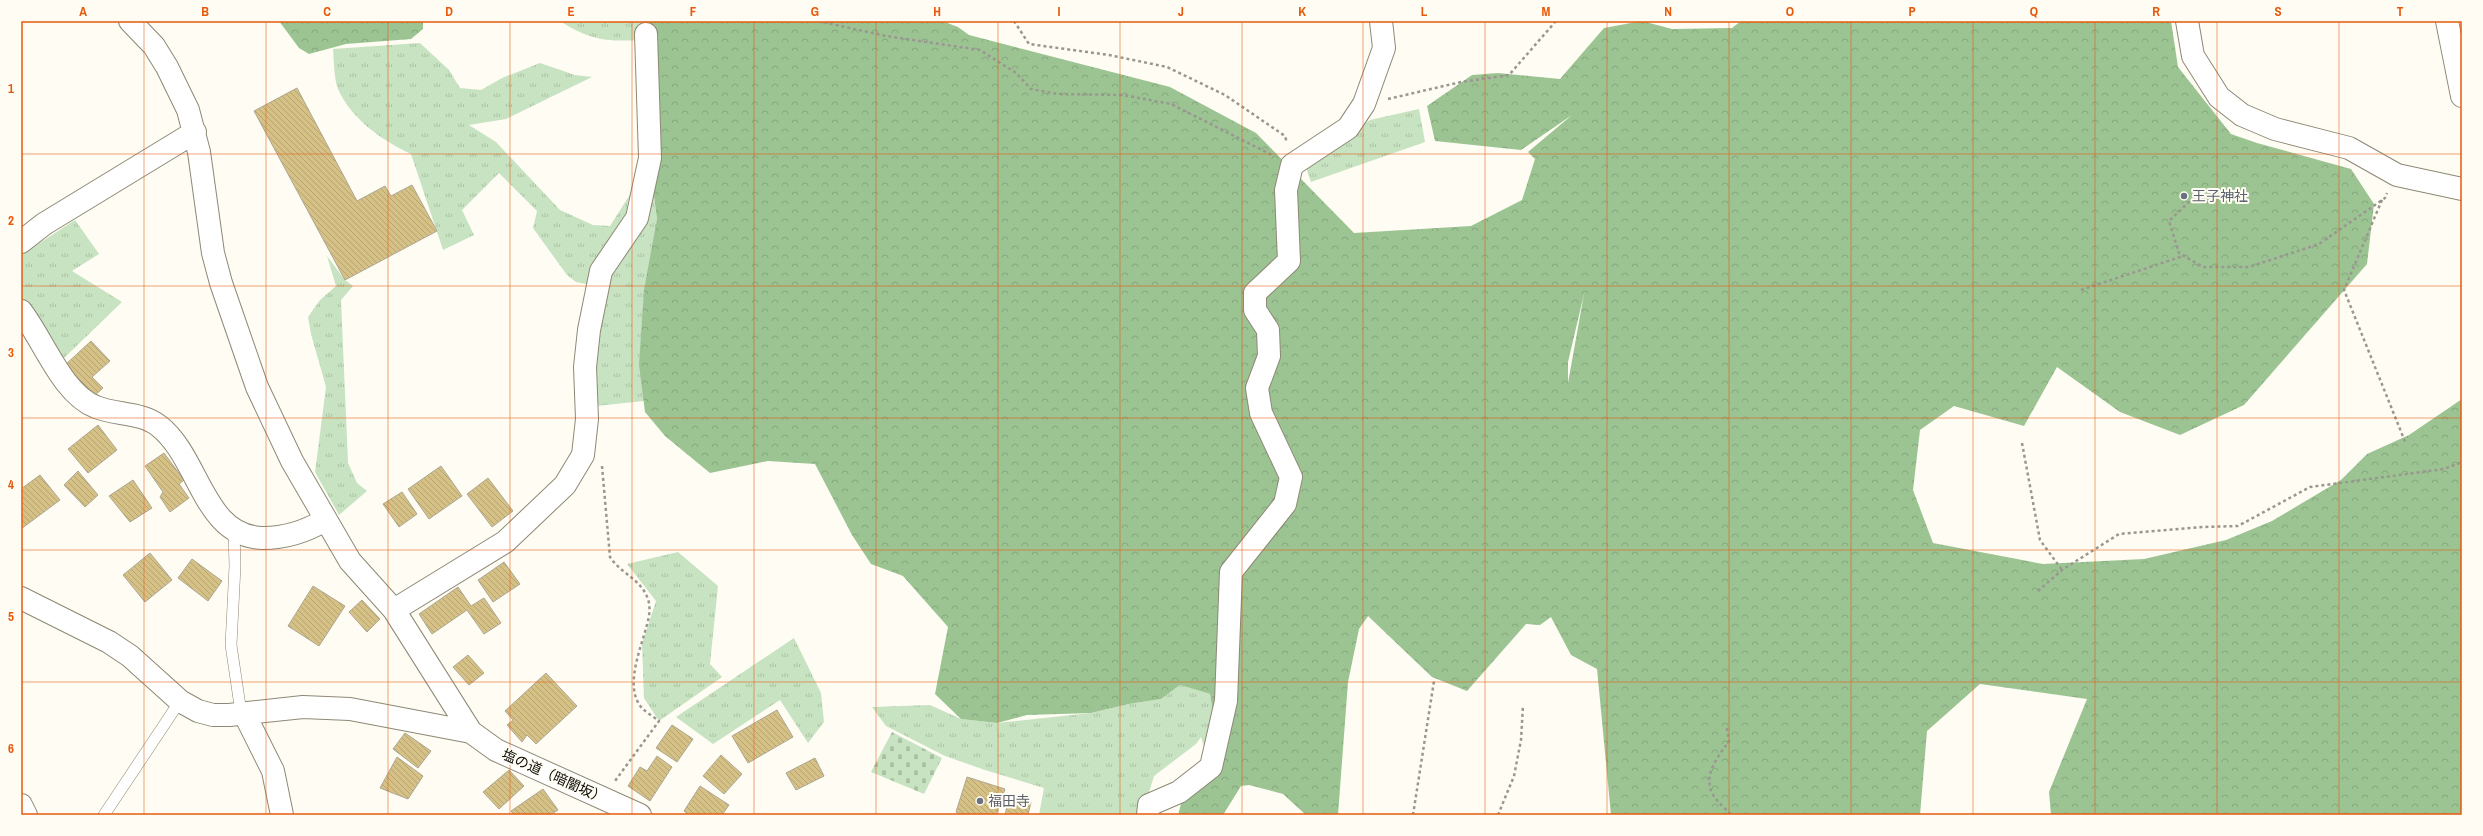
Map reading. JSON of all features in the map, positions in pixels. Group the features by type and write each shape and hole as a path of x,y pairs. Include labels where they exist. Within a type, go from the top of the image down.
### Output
{"street":[{"path":"130,21 154,46 182,94 195,132 213,253 221,283 257,387 292,461 350,561 394,610 471,732"},
{"path":"1148,815 1150,805 1179,792 1211,767 1226,701 1231,572 1285,504 1291,477 1261,413 1257,388 1269,356 1268,330 1255,310 1254,293 1289,261 1286,190 1292,165 1348,128 1364,104 1384,48 1381,21"},
{"path":"2187,21 2193,56 2219,98 2242,115 2275,129 2349,148 2397,175 2462,189"},
{"path":"2447,21 2462,96"},
{"path":"394,610 505,542 565,485 583,455 587,419 586,359 589,330 601,271 637,218 650,158 646,34"},
{"path":"21,242 44,224 195,132"},
{"path":"21,311 36,330 65,382 75,394 95,407 142,418 158,425 170,436 195,474 221,521 234,532 257,538 280,538 307,531 325,520"},
{"path":"21,598 109,642 130,656 180,701 198,711 214,715 303,707 350,709 471,732"},
{"path":"244,713 273,771 282,815"},
{"name":"塩の道（暗闇坂）","path":"471,732 496,750 640,815"},
{"path":"21,805 26,815"}],"lane":[{"path":"234,532 235,566 231,645 240,706 244,713"},
{"path":"104,815 180,701"}],"path":[{"path":"818,21 886,36 980,50 1016,73 1031,89 1057,94 1123,95 1171,104 1292,165"},
{"path":"1014,21 1029,44 1109,55 1167,67 1224,94 1285,136 1292,165"},
{"path":"1364,104 1461,82 1509,75 1556,21"},
{"path":"2397,175 2382,200 2344,290 2406,444"},
{"path":"2224,191 2190,201 2168,221 2179,253 2203,268 2249,267 2319,244 2382,200"},
{"path":"2081,290 2183,256"},
{"path":"2022,443 2040,540 2062,570"},
{"path":"2038,591 2062,570 2119,534 2203,527 2238,526 2310,487 2444,469 2462,462"},
{"path":"602,464 610,557 616,567 638,581 648,598 650,612 635,673 634,690 641,707 659,721 603,798"},
{"path":"1413,815 1434,681"},
{"path":"1498,815 1514,776 1521,740 1523,705"},
{"path":"1727,728 1729,741 1710,768 1710,779 1712,793 1731,815"}],"green space":[{"path":"279,21 423,21 423,29 411,39 346,44 309,54 299,48"},
{"path":"560,21 641,21 641,40 618,41 589,36"},
{"path":"645,21 942,21 958,27 969,35 1170,87 1256,133 1354,233 1471,226 1522,200 1535,159 1528,152 1572,115 1521,150 1435,141 1427,106 1472,75 1498,73 1560,79 1604,28 1642,21 1672,29 1732,28 1741,21 2171,21 2178,67 2231,134 2257,143 2351,169 2374,204 2367,264 2244,405 2180,435 2120,412 2057,367 2024,426 1954,406 1920,430 1913,490 1933,543 2043,564 2144,559 2226,540 2272,521 2341,480 2367,454 2409,435 2462,399 2462,815 2051,815 2049,792 2087,699 1980,684 1927,731 1920,815 1611,815 1597,669 1571,655 1551,617 1540,625 1526,624 1467,691 1432,677 1368,616 1359,629 1348,682 1338,815 1306,815 1283,794 1249,785 1241,786 1223,815 1178,815 1186,786 1217,739 1210,694 1180,685 1161,699 1129,704 1091,713 1027,715 997,723 961,719 935,694 948,627 903,576 871,564 852,535 815,464 768,461 710,473 665,436 645,412 639,365 644,290 657,219 642,106","holes":["1584,294 1568,383 1568,362"]},
{"path":"420,43 449,70 460,88 481,90 502,78 540,63 575,75 592,77 506,119 469,125 496,142 560,210 593,225 610,226 631,193 627,205 628,214 651,175 657,219 644,401 586,407 591,285 576,282 567,275 533,228 537,211 499,173 462,210 474,235 443,250 411,154 390,143 369,128 359,119 344,100 338,89 336,80 333,49"},
{"path":"1419,109 1425,142 1311,182 1305,165 1370,120"},
{"path":"75,220 99,254 72,271 122,302 63,359 21,302 21,255"},
{"path":"327,256 345,280 353,286 341,300 348,463 357,483 367,491 339,515 315,472 326,387 311,334 308,317 320,300 336,286"},
{"path":"678,552 718,586 710,664 722,677 659,721 644,698 642,644 656,601 627,564"},
{"path":"794,638 821,693 824,722 808,743 780,700 713,744 676,717"},
{"path":"1180,685 1210,694 1216,730 1211,767 1201,737 1196,744 1154,776 1142,815 1039,815 1044,788 945,756 886,726 872,707 930,705 961,719 997,723 1091,713 1129,704 1161,699"},
{"path":"892,732 942,758 924,794 871,772"}],"building":[{"path":"297,88 357,201 385,186 391,196 412,185 437,231 345,280 254,111"},
{"path":"91,341 110,361 92,377 103,388 93,397 64,366"},
{"path":"98,425 117,450 88,473 68,449"},
{"path":"164,453 184,480 179,484 189,498 170,512 160,497 163,492 145,466"},
{"path":"441,466 462,496 429,519 408,489"},
{"path":"78,471 98,495 85,507 64,485"},
{"path":"40,475 60,500 21,529 21,489"},
{"path":"488,478 513,511 492,527 467,494"},
{"path":"133,480 152,508 130,522 109,496"},
{"path":"402,492 417,514 399,527 383,504"},
{"path":"150,553 172,580 145,602 123,575"},
{"path":"192,559 222,581 208,601 178,578"},
{"path":"504,562 520,584 493,602 478,580"},
{"path":"313,586 345,606 319,646 288,626"},
{"path":"458,587 471,606 484,598 501,623 484,634 467,610 432,634 419,614"},
{"path":"362,600 380,619 367,632 349,612"},
{"path":"468,655 484,673 469,685 453,667"},
{"path":"546,673 577,706 536,744 527,735 522,742 507,725 513,720 505,711"},
{"path":"777,710 793,737 748,763 732,736"},
{"path":"672,725 693,739 677,762 656,748"},
{"path":"405,733 431,751 418,768 393,749"},
{"path":"721,755 742,774 724,794 703,776"},
{"path":"657,756 672,767 650,801 628,786 640,767 647,771"},
{"path":"397,757 423,776 408,799 380,788"},
{"path":"815,758 824,776 796,790 786,773"},
{"path":"509,770 524,786 499,809 483,792"},
{"name":"福田寺","path":"967,777 1005,789 996,815 964,815 956,812"},
{"path":"700,786 729,805 722,815 689,815 684,811"},
{"path":"543,789 558,810 550,815 514,815 511,811"},
{"path":"1009,797 1031,802 1028,815 1005,815"}],"place":[{"name":"王子神社","path":"2184,196"},
{"name":"福田寺","path":"980,801"}]}
